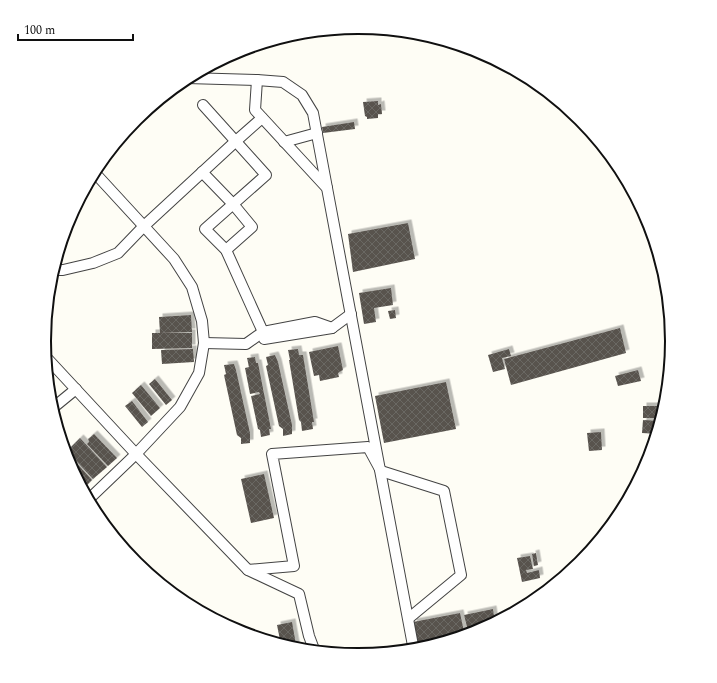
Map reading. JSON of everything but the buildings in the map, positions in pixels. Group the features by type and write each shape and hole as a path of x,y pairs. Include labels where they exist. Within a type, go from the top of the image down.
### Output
{"lane":[{"path":"200,78 283,82 302,94 313,113 413,644"},
{"path":"256,80 255,110 327,188"},
{"path":"203,105 266,175 205,229 226,250 263,332"},
{"path":"59,270 93,263 118,253 144,226 262,118"},
{"path":"284,142 317,133"},
{"path":"202,172 233,204 252,227 226,250"},
{"path":"92,496 136,454 180,407 199,373 204,343 202,321 192,286 174,259 99,177"},
{"path":"204,343 246,344 267,338 332,328 351,314"},
{"path":"246,344 263,332 315,322 332,328"},
{"path":"52,363 136,454 248,570 299,594 312,645"},
{"path":"57,403 76,389"},
{"path":"248,570 294,566 272,454 368,447 381,471 444,491 461,575 409,618"}]}
